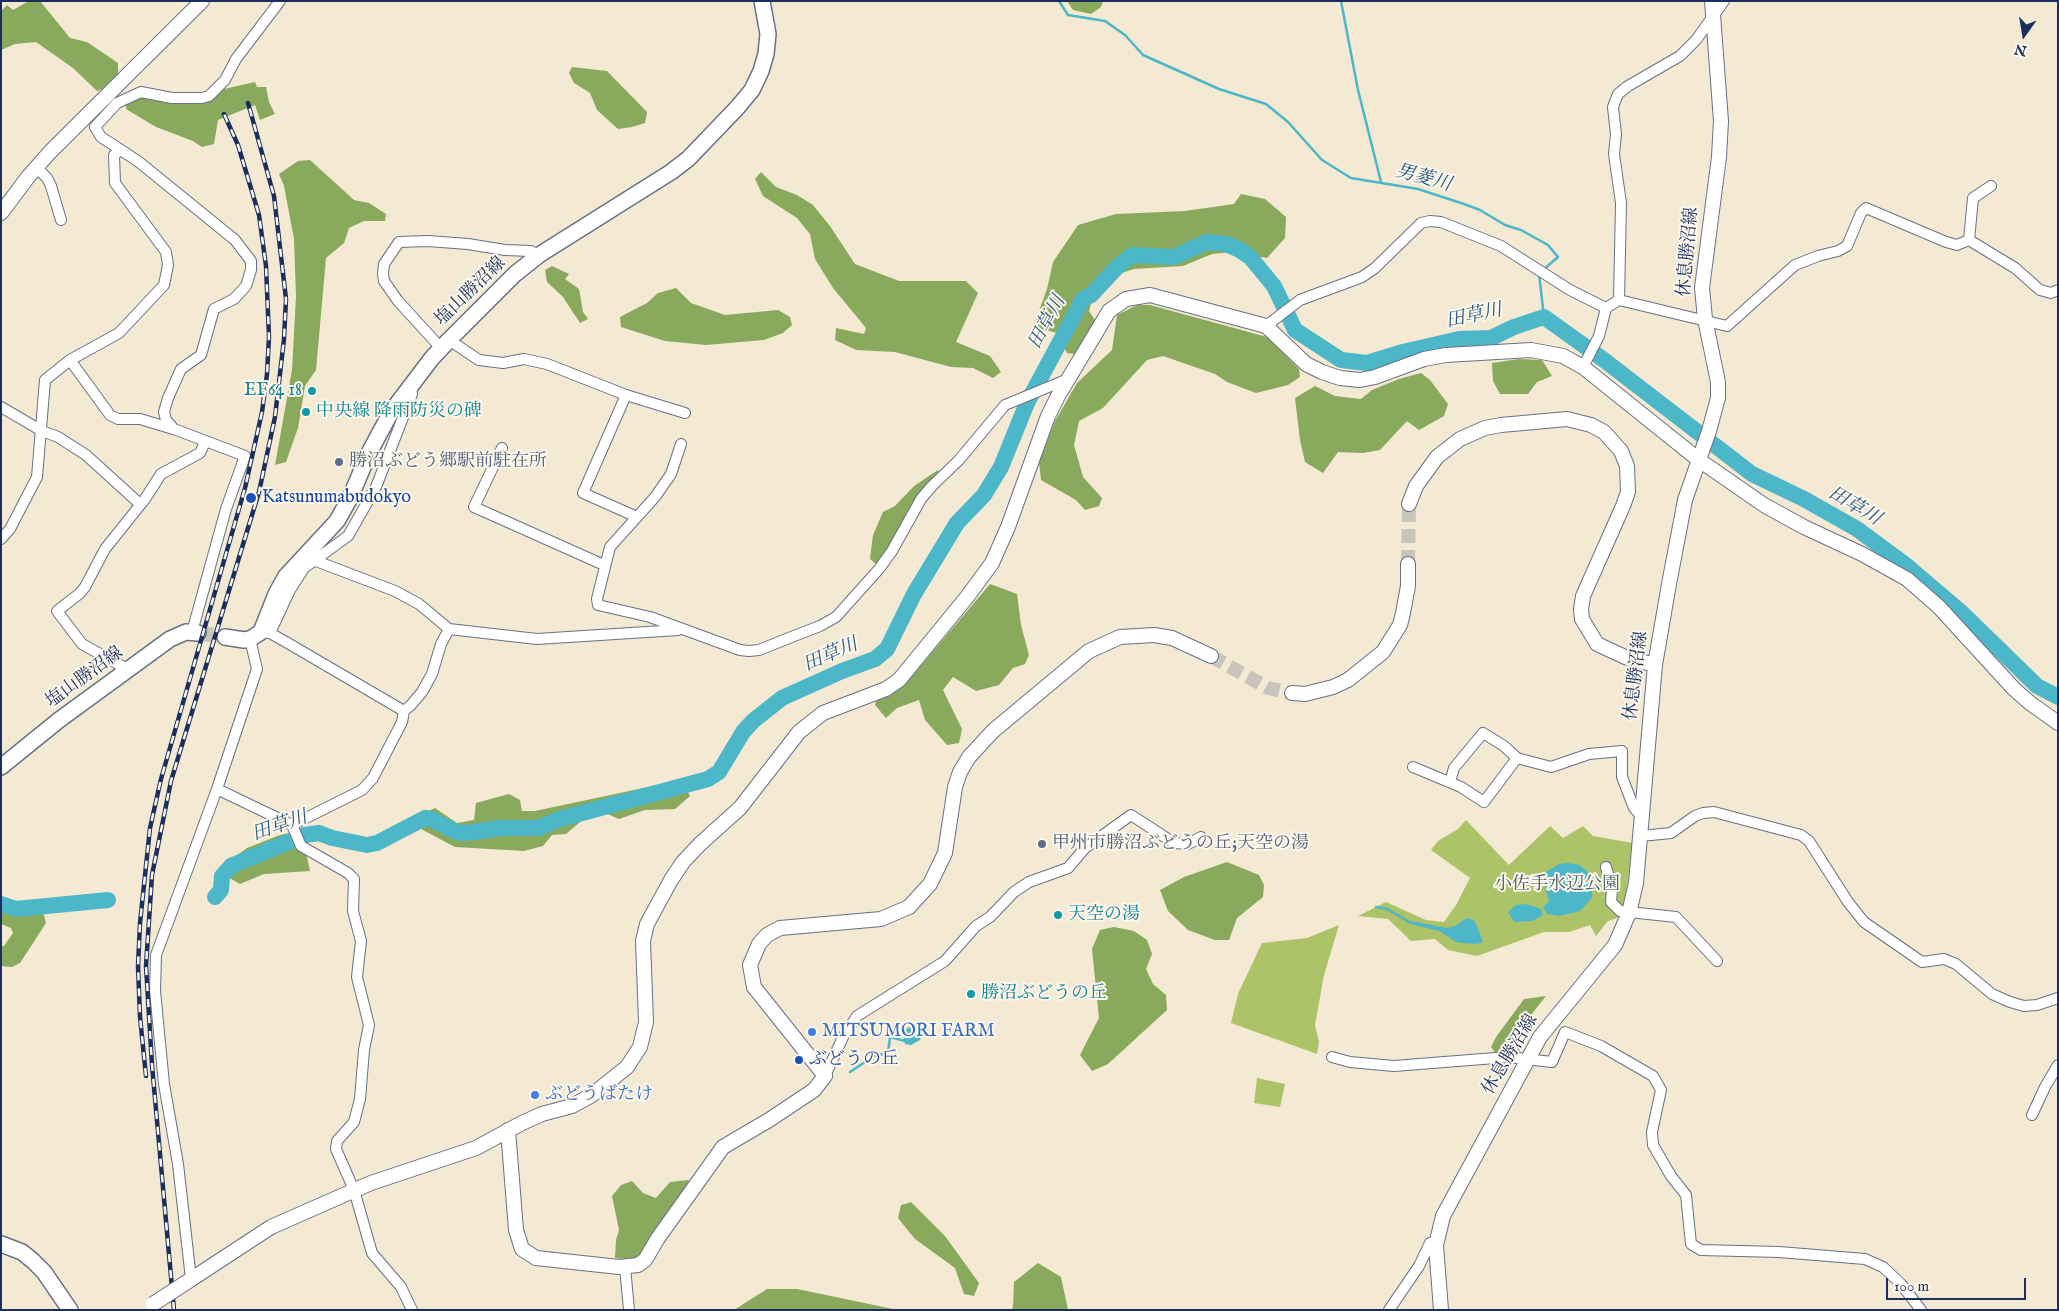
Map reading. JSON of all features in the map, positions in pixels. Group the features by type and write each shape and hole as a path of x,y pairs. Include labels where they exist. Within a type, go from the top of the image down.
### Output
{"main road":[{"name":"塩山勝沼線","path":"260,635 276,594 286,576 337,521 350,498 369,453 391,412 411,384 445,344 516,274 539,255 671,172 688,159 752,90 761,71 766,54 768,34 762,1"},
{"name":"塩山勝沼線","path":"1,767 59,720 176,636 186,632 195,633"},
{"path":"225,637 244,640 260,635"},
{"path":"1,1244 22,1252 34,1261 44,1272 70,1310"}],"street":[{"path":"1,213 50,152 202,1"},
{"path":"174,429 166,420 164,412 181,369 200,355 214,309 234,299 246,286 251,270 251,261 229,235 139,162 101,137 95,127 117,103 141,92 172,98 202,98 209,96 226,80 236,59 280,1"},
{"name":"休息勝沼線","path":"1441,1310 1436,1242 1443,1216 1540,1037 1615,945 1629,912 1636,883 1655,664 1685,500 1710,431 1718,398 1718,382 1705,319 1702,288 1719,157 1721,121 1712,1"},
{"path":"1619,300 1621,203 1614,154 1616,134 1613,107 1618,94 1628,86 1680,56 1696,40 1724,1"},
{"path":"1,539 10,529 37,476 45,380 70,360 119,333 164,285 168,265 166,252 115,183 114,156 121,150"},
{"path":"36,168 47,178 51,186 61,220"},
{"path":"1969,240 1973,198 1991,186"},
{"path":"1583,367 1599,336 1606,308 1619,300 1728,326 1795,265 1818,256 1838,252 1846,246 1861,213 1866,208 1946,242 1957,245 1969,240"},
{"path":"1266,326 1300,300 1368,272 1382,263 1421,223 1430,221 1441,222 1502,246 1570,290 1606,308"},
{"path":"1969,240 2015,268 2040,290 2051,293 2058,290"},
{"path":"539,255 531,251 505,250 428,241 398,242 384,264 384,281 398,302 445,344 479,360 503,363 524,359 547,364 626,395 685,413"},
{"path":"149,1307 271,1227 395,1173 476,1148 542,1114 572,1106 592,1095 626,1067 640,1047 646,1022 642,941 647,924 671,880 683,862 700,844 740,808 799,732 823,713 886,689 899,680 912,666 992,563 1008,527 1048,416 1109,311 1126,299 1150,295 1266,326 1306,364 1340,378 1360,380 1375,377 1424,359 1446,355 1531,350 1563,356 1583,367 1701,454 1764,505 1804,527 1862,554 1907,579 1939,607 2014,689 2030,704 2058,723"},
{"path":"70,360 110,415 118,419 140,419 174,429 245,456 226,509 195,633"},
{"path":"681,444 671,474 655,497 610,548 604,565 597,598 598,605 650,616 740,650 759,650 803,633 836,617 879,569 897,542 921,499 959,460 1005,405 1013,400 1068,380"},
{"path":"189,1280 178,1164 164,1084 155,991 156,955 217,788 257,669 260,635 304,568 348,536 376,487 412,394 411,384"},
{"path":"626,395 583,493 636,517"},
{"path":"1,407 42,432 58,437 86,455 140,504"},
{"path":"1409,504 1416,486 1437,457 1460,438 1485,428 1567,419 1591,425 1604,432 1624,458 1628,473 1628,492 1624,506 1583,596 1580,610 1582,619 1597,644 1625,657 1655,664"},
{"path":"129,670 82,644 57,611 85,587 105,549 161,474 200,452 205,442"},
{"path":"502,448 474,507 604,565"},
{"path":"316,561 395,591 419,604 449,629 537,639 682,629"},
{"path":"1292,693 1305,694 1332,687 1348,680 1383,652 1400,625 1408,586 1408,564"},
{"path":"292,825 362,790 373,778 402,722 404,711 422,692 432,674 441,644 449,629"},
{"path":"260,635 404,711"},
{"path":"825,1076 754,987 750,965 759,944 767,935 780,928 881,919 909,907 930,884 945,853 955,787 960,772 969,757 993,731 1088,651 1120,637 1154,635 1172,638 1211,656"},
{"path":"1450,782 1454,768 1483,733 1504,746 1517,758 1551,767 1589,754 1622,751 1622,777 1634,808 1643,818"},
{"path":"1413,767 1461,787 1484,802 1517,758"},
{"path":"217,788 292,825 300,846 348,873 354,879 353,911 361,941 357,977 369,1025 364,1050 360,1099 354,1122 337,1141 336,1149 354,1190 372,1253 401,1287 412,1310"},
{"path":"1641,836 1671,833 1695,816 1714,812 1801,835 1808,841 1848,902 1864,922 1922,962 1944,959 1956,964 1992,994 2024,1006 2058,998"},
{"path":"508,1130 516,1230 522,1249 536,1258 625,1267 638,1265 645,1260 658,1238 724,1147 814,1090 825,1076 843,1037 857,1016 945,961 976,926 990,917 1014,892 1029,882 1068,868 1085,848 1131,815 1174,843 1188,844 1201,837"},
{"path":"1606,867 1612,890 1611,902 1620,912 1676,917 1717,961"},
{"path":"1332,1057 1350,1062 1394,1066 1472,1058 1508,1057 1552,1062 1566,1032 1601,1046 1653,1076 1661,1090 1652,1132 1653,1145 1671,1176 1686,1195 1691,1244 1700,1250 1779,1252 1864,1259 1883,1267 1901,1284 1921,1310"},
{"path":"2032,1115 2045,1086 2058,1065"},
{"path":"1389,1310 1419,1266 1430,1243 1436,1242"},
{"path":"625,1267 629,1310"}],"green space":[{"path":"29,1 40,1 70,38 87,42 118,63 118,75 107,88 97,91 73,68 36,42 15,44 1,50 1,11 7,5 13,10"},
{"path":"1067,1 1103,1 1101,7 1091,14 1073,10"},
{"path":"572,67 607,71 647,112 645,123 618,129 597,110 590,93 574,83 569,73"},
{"path":"255,82 257,87 266,87 269,102 275,114 260,120 255,105 218,120 214,144 202,147 193,141 156,127 126,109 126,99 142,97 204,103 224,89"},
{"path":"310,160 354,200 369,203 386,214 385,221 364,221 349,228 344,243 326,258 316,370 305,386 298,428 286,462 275,465 292,370 296,296 294,239 284,186 279,174 298,161"},
{"path":"761,172 776,187 797,195 813,205 830,226 855,264 899,281 966,281 978,293 956,342 990,356 1001,372 993,378 973,368 951,367 895,352 856,350 835,340 836,328 864,334 866,328 833,288 815,259 810,234 797,218 763,196 755,179"},
{"path":"1241,194 1265,199 1286,217 1285,238 1267,258 1232,252 1212,254 1183,266 1134,269 1097,281 1089,311 1095,320 1076,354 1067,353 1057,333 1033,327 1047,289 1053,262 1078,225 1116,214 1185,211 1234,204"},
{"path":"552,266 569,274 565,279 579,289 583,312 588,319 580,323 563,297 547,282 545,270"},
{"path":"676,288 691,303 725,315 778,310 790,317 792,325 783,333 764,340 706,345 665,341 621,327 620,317 647,303 658,293"},
{"path":"1137,305 1150,305 1267,337 1299,369 1300,377 1288,385 1256,393 1227,382 1215,374 1163,356 1147,360 1103,408 1079,421 1074,445 1083,477 1102,498 1099,506 1085,510 1076,500 1041,480 1039,462 1055,421 1077,383 1112,350 1117,315"},
{"path":"1519,359 1542,360 1552,376 1537,382 1528,394 1500,394 1493,381 1492,363"},
{"path":"1421,373 1430,380 1448,404 1444,416 1419,430 1407,421 1380,450 1363,453 1338,452 1323,473 1305,462 1300,440 1295,398 1315,386 1335,396 1361,399 1372,390 1399,379"},
{"path":"938,470 939,474 877,565 870,559 873,535 883,512 895,506 914,486"},
{"path":"990,584 1017,594 1021,625 1029,655 1025,664 1013,668 999,685 976,691 953,677 943,690 962,729 959,743 947,745 925,720 919,700 897,708 886,718 875,705 877,698 897,690 912,676"},
{"path":"681,780 690,796 675,809 645,810 619,819 605,813 587,816 566,834 552,835 543,846 524,851 455,847 421,829 420,815 435,808 457,823 474,820 476,803 509,794 520,800 522,811 535,811"},
{"name":"小佐手水辺公園","path":"1466,820 1509,865 1550,826 1563,838 1583,826 1593,836 1633,843 1625,902 1620,917 1608,921 1596,936 1590,925 1569,932 1544,932 1477,956 1448,950 1435,939 1411,941 1388,919 1358,916 1386,902 1426,920 1444,922 1456,905 1470,878 1431,850 1438,841 1458,829"},
{"path":"290,833 306,853 310,871 264,874 240,884 228,875 232,859 247,848"},
{"path":"1227,862 1259,875 1264,885 1263,897 1237,918 1229,940 1215,940 1188,930 1168,911 1160,890 1184,877"},
{"path":"1,899 29,911 43,912 46,923 20,963 12,967 1,966 1,946 4,946 13,933 11,928 1,924"},
{"path":"1339,925 1324,975 1315,1025 1319,1042 1317,1054 1231,1023 1238,994 1262,943 1307,938"},
{"path":"1114,927 1134,931 1147,940 1152,954 1146,969 1153,984 1166,995 1167,1010 1108,1064 1092,1071 1080,1055 1099,1018 1092,949 1100,930"},
{"path":"1546,996 1531,1015 1518,1041 1520,1054 1496,1054 1491,1047 1496,1037 1524,999"},
{"path":"1257,1078 1285,1084 1280,1107 1254,1103"},
{"path":"688,1180 691,1185 646,1251 635,1260 615,1258 616,1240 619,1230 612,1196 621,1185 632,1181 643,1193 656,1198 670,1182"},
{"path":"911,1202 945,1236 979,1283 974,1296 964,1294 955,1268 915,1239 898,1218 901,1205"},
{"path":"1038,1263 1061,1277 1068,1310 1011,1310 1013,1307 1014,1282"},
{"path":"767,1289 797,1289 898,1310 734,1310"}],"water":[{"path":"1559,864 1579,865 1587,871 1592,879 1592,898 1580,911 1559,916 1547,914 1543,907 1549,901 1543,880 1546,872"},
{"path":"1527,904 1541,909 1543,915 1532,921 1514,922 1508,912 1516,905"},
{"path":"1467,918 1475,921 1483,942 1476,944 1456,942 1439,931 1411,924 1411,921 1447,928 1455,926"},
{"path":"917,1023 924,1028 920,1040 911,1045 905,1044 903,1034 906,1029"}],"waterway":[{"path":"1059,1 1068,15 1105,21 1125,35 1143,55 1219,89 1266,104 1288,122 1322,160 1351,178 1418,189 1464,204 1480,210 1505,225 1521,230 1548,245 1558,257 1543,270"},
{"name":"男菱川","path":"1341,1 1358,90 1381,182"},
{"name":"田草川","path":"215,897 221,890 222,876 231,866 305,835 319,833 332,838 367,845 377,843 425,818 431,819 456,832 466,833 501,828 538,828 560,819 708,779 719,772 743,732 753,721 782,698 842,671 875,659 887,649 914,594 957,523 984,495 1001,467 1027,403 1083,299 1091,295 1119,265 1133,255 1174,257 1207,242 1226,244 1250,257 1274,286 1295,330 1341,360 1367,363 1403,352 1459,339 1491,338 1514,327 1544,317 1604,360 1752,474 1804,499 1857,529 1907,566 1961,612 2037,686 2058,697"},
{"name":"男菱川","path":"1539,274 1544,317"},
{"name":"田草川","path":"1,904 16,909 108,900"},
{"path":"1376,907 1387,909 1411,923"},
{"path":"850,1072 874,1056 888,1053 890,1037 905,1041"}],"tunnel":[{"path":"1408,564 1409,504"},
{"path":"198,633 225,637"},
{"path":"1211,656 1268,688 1292,693"}],"railway":[{"path":"174,1310 152,1065 146,966 152,875 171,781 259,492 275,417 284,339 286,299 274,196 248,103"},
{"path":"146,1076 140,1017 138,966 140,923 150,828 161,779 245,488 262,412 267,374 269,337 266,266 259,215 238,145 224,114"}],"place":[{"name":"EF64 18","path":"312,391"},
{"name":"中央線 降雨防災の碑","path":"306,412"},
{"name":"勝沼ぶどう郷駅前駐在所","path":"339,462"},
{"name":"Katsunumabudokyo","path":"251,498"},
{"name":"甲州市勝沼ぶどうの丘;天空の湯","path":"1042,844"},
{"name":"天空の湯","path":"1058,915"},
{"name":"勝沼ぶどうの丘","path":"971,994"},
{"name":"MITSUMORI FARM","path":"812,1032"},
{"name":"ぶどうの丘","path":"799,1060"},
{"name":"ぶどうばたけ","path":"535,1095"}]}
